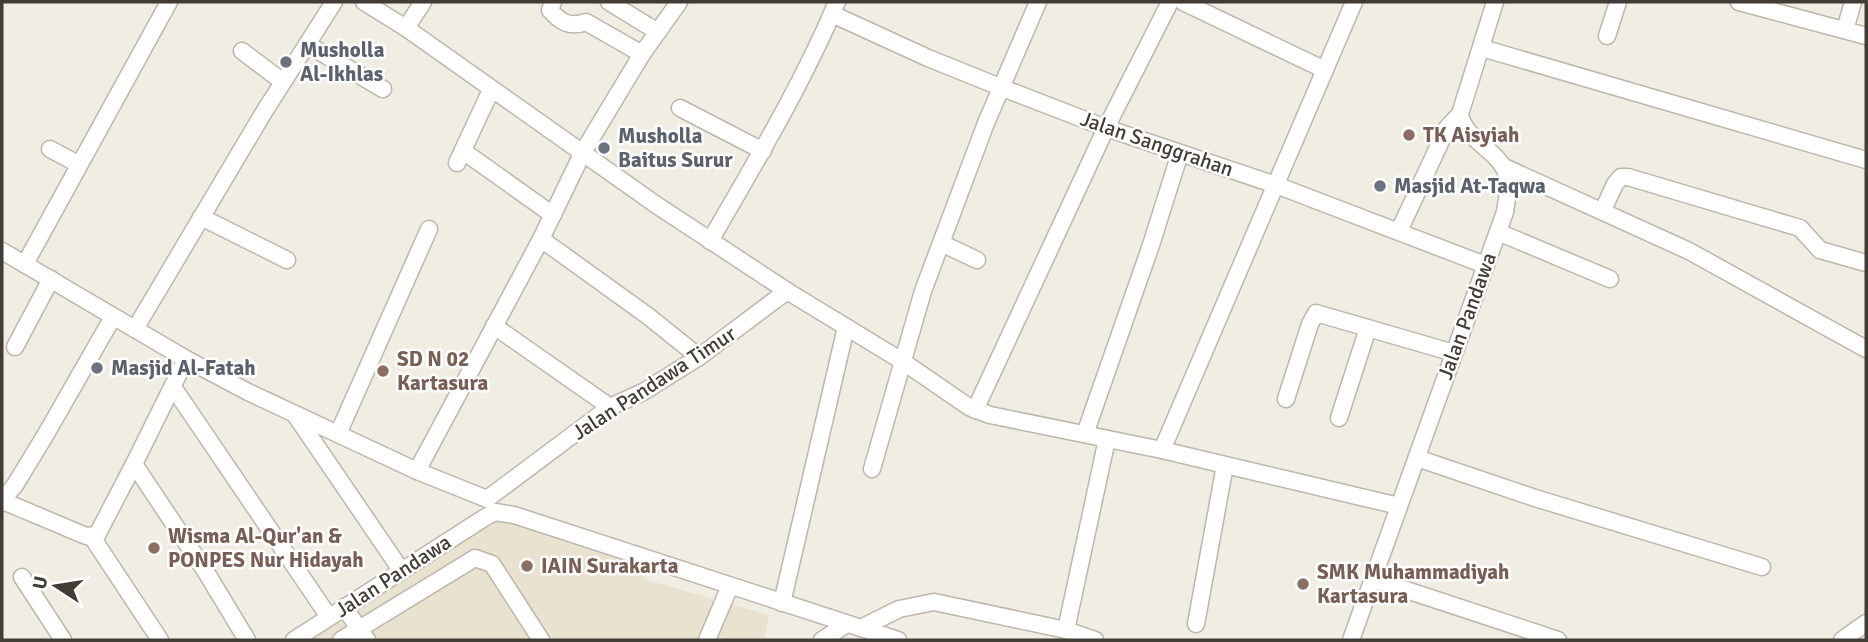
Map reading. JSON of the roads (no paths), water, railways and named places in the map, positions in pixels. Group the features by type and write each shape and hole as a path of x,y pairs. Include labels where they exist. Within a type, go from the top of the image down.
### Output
{"street":[{"path":"25,264 169,2"},
{"path":"135,329 334,2"},
{"path":"364,2 406,28 710,241 975,410 1162,450 1399,506"},
{"path":"406,28 423,2"},
{"path":"553,2 550,9 565,23 575,25 586,22 642,54"},
{"path":"609,2 658,32"},
{"path":"417,471 541,239 583,152 642,54 679,2"},
{"path":"872,469 923,291 1000,87 1038,2"},
{"path":"975,410 1106,128 1170,2"},
{"path":"1183,2 1325,70"},
{"path":"1162,450 1354,2"},
{"path":"1399,231 1447,128 1460,114 1495,2"},
{"path":"1607,36 1618,2"},
{"path":"1739,2 1866,36"},
{"path":"1845,30 1853,2"},
{"path":"710,241 762,151 834,8"},
{"name":"Jalan Sanggrahan","path":"834,8 928,58 1000,87 1106,128 1276,185 1485,265"},
{"path":"307,44 383,89"},
{"path":"1482,48 1866,160"},
{"path":"242,51 284,82"},
{"path":"491,90 460,157 553,215"},
{"path":"680,108 762,151"},
{"path":"1460,114 1463,125 1504,167 1689,251 1866,349"},
{"path":"50,149 78,164"},
{"path":"1085,435 1180,153"},
{"name":"Jalan Pandawa","path":"1351,640 1498,232 1508,192 1504,167"},
{"path":"1603,210 1615,184 1621,177 1628,177 1800,228 1820,250 1866,263"},
{"path":"201,217 288,260"},
{"path":"338,434 429,229"},
{"path":"1498,232 1610,279"},
{"path":"541,239 699,356"},
{"path":"941,243 977,260"},
{"path":"2,251 186,359 490,506 898,640"},
{"path":"15,347 51,279"},
{"name":"Jalan Pandawa Timur","path":"490,506 610,407 643,391 699,356 787,291"},
{"path":"1286,399 1314,314 1320,313 1454,353"},
{"path":"113,317 46,434 2,502 92,537 160,640"},
{"path":"494,326 610,407"},
{"path":"782,603 846,327"},
{"path":"1339,418 1368,328"},
{"path":"92,537 101,530 186,359"},
{"path":"173,387 329,617"},
{"path":"295,414 401,570"},
{"path":"1066,630 1107,439"},
{"path":"1417,458 1535,498 1762,567"},
{"path":"134,464 206,572 247,640"},
{"path":"1196,624 1225,465"},
{"name":"Jalan Pandawa","path":"294,640 401,570 490,506"},
{"path":"341,640 364,634 477,558 492,564 541,640"},
{"path":"22,577 63,640"},
{"path":"1373,579 1558,640"},
{"path":"707,640 730,586"},
{"path":"822,640 899,609 934,602 1066,630 1095,640"},
{"path":"344,607 364,634"},
{"path":"1842,640 1866,623"}],"place":[{"name":"Musholla Al-Ikhlas","path":"286,62"},
{"name":"TK Aisyiah","path":"1409,135"},
{"name":"Musholla Baitus Surur","path":"604,148"},
{"name":"Masjid At-Taqwa","path":"1380,186"},
{"name":"Masjid Al-Fatah","path":"97,368"},
{"name":"SD N 02 Kartasura","path":"383,371"},
{"name":"Wisma Al-Qur'an & PONPES Nur Hidayah","path":"154,548"},
{"name":"IAIN Surakarta","path":"527,566"},
{"name":"SMK Muhammadiyah Kartasura","path":"1303,584"}]}
